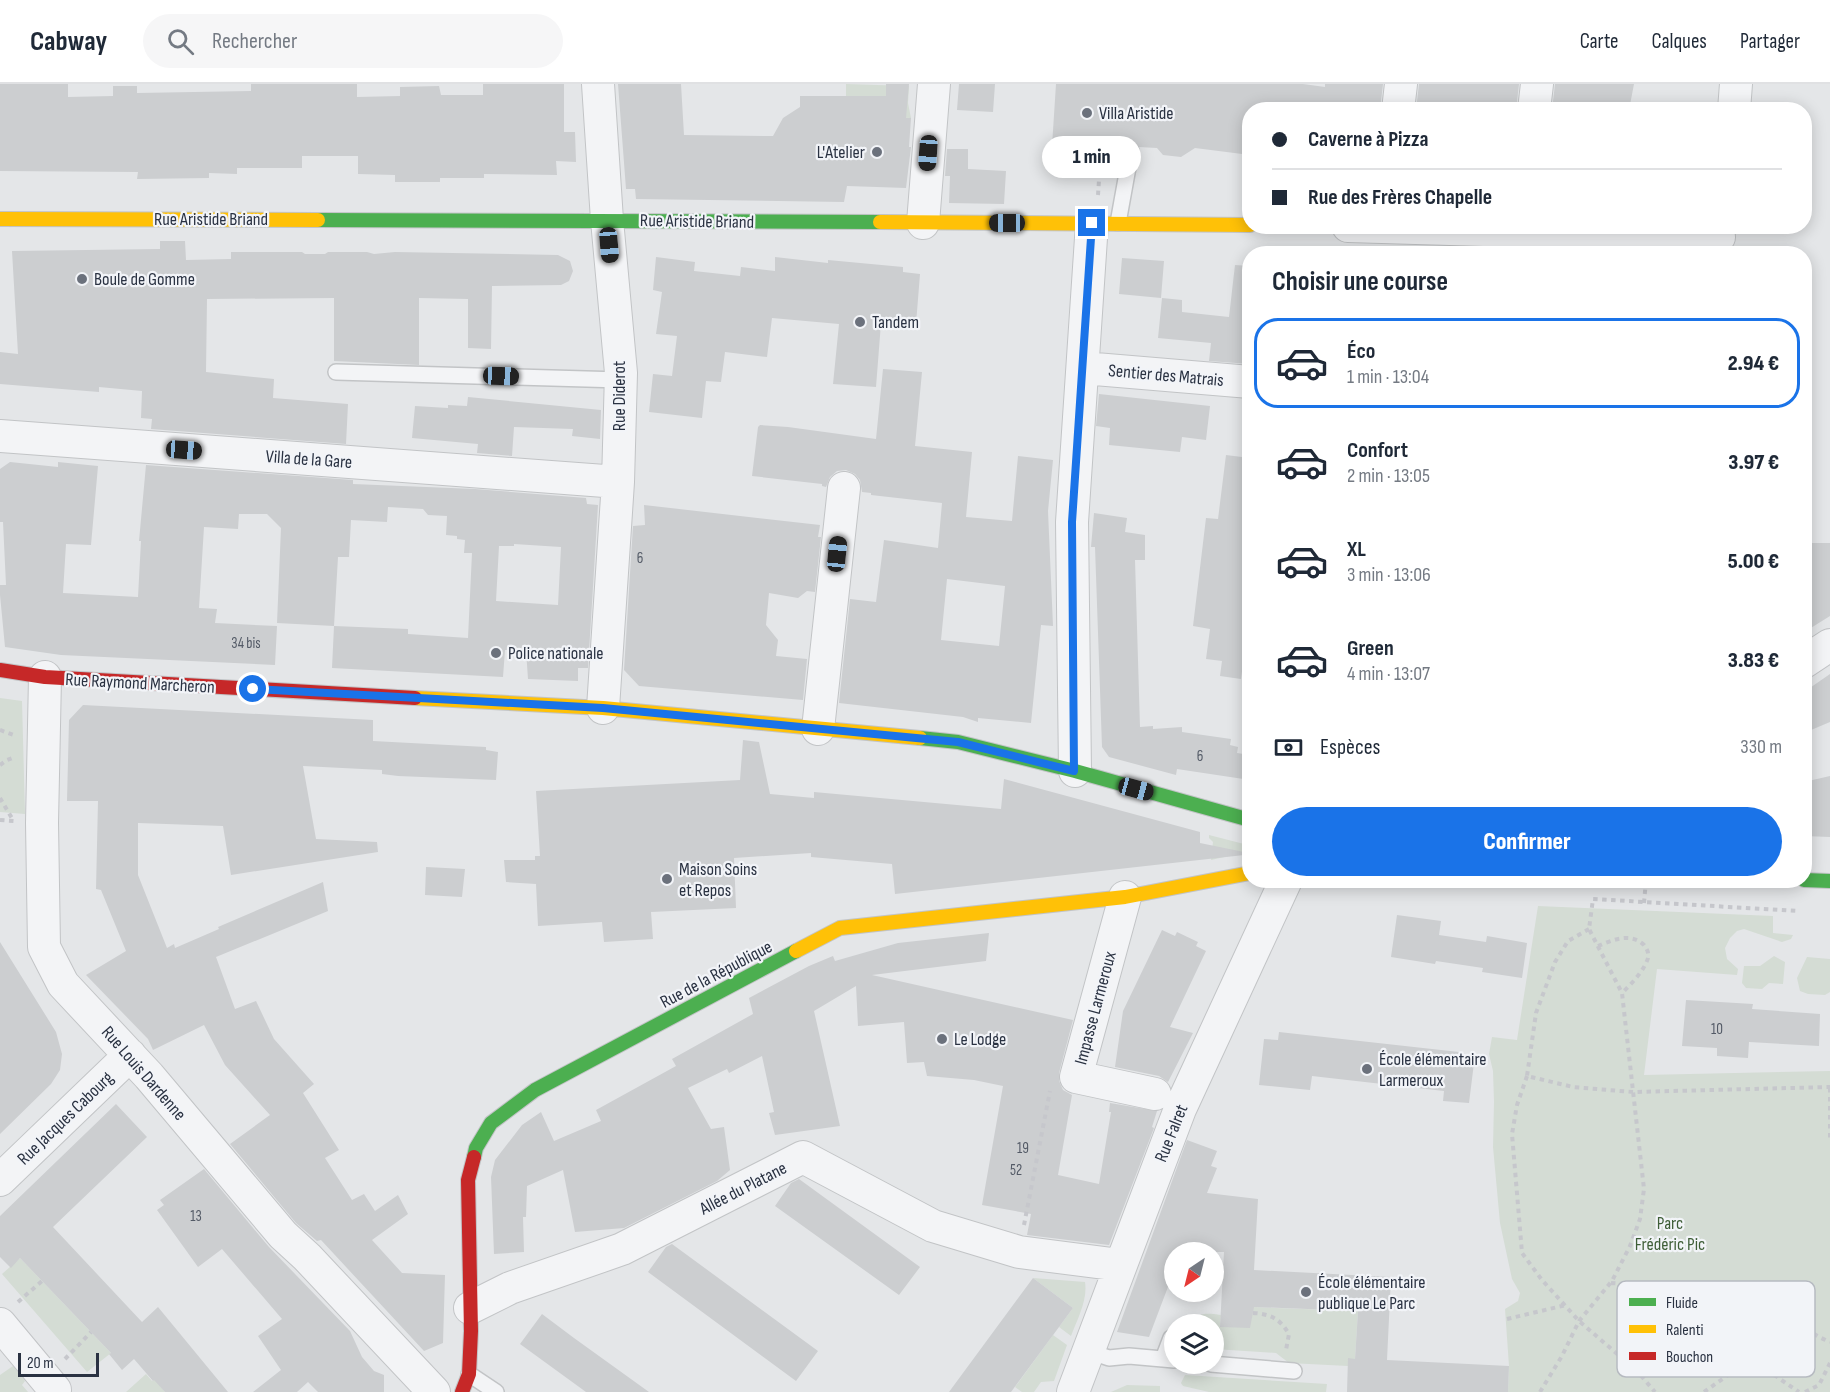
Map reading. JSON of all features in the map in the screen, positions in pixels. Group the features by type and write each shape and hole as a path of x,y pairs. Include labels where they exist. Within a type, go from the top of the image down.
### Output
{"street":[{"name":"Rue Diderot","path":"598,84 606,220 621,380 618,482 603,708"},
{"path":"923,223 934,84"},
{"path":"1399,102 1401,84"},
{"path":"1535,102 1537,84"},
{"path":"1735,102 1737,84"},
{"name":"Rue Aristide Briand","path":"0,219 923,223 1102,216 1242,225"},
{"path":"1074,771 1072,522 1083,368 1102,216"},
{"path":"1620,234 1719,239"},
{"name":"Sentier des Matrais","path":"1083,368 1242,381"},
{"name":"Villa de la Gare","path":"0,436 618,482"},
{"path":"818,729 844,488"},
{"path":"1812,657 1830,645"},
{"name":"Rue Raymond Marcheron","path":"0,670 45,677 603,708 958,742 1074,771 1242,818"},
{"name":"Rue Louis Dardenne","path":"45,677 42,823 44,947 63,984 130,1055 283,1235 307,1257 434,1392"},
{"name":"Rue de la République","path":"462,1392 469,1374 471,1308 468,1180 476,1149 492,1123 535,1090 840,928 1125,897 1242,876"},
{"path":"1812,880 1830,881"},
{"name":"Rue Falret","path":"1073,1392 1180,1108 1282,888"},
{"name":"Impasse Larmeroux","path":"1125,897 1076,1077 1155,1094"},
{"name":"Rue Jacques Cabourg","path":"0,1180 130,1055"},
{"name":"Allée du Platane","path":"471,1308 510,1288 622,1249 803,1157 933,1226 1019,1252 1120,1265"},
{"path":"7,1314 50,1384"}],"lane":[{"path":"1102,216 1131,151"},
{"path":"336,372 621,380"},
{"path":"1088,1351 1109,1358 1129,1356 1164,1360"},
{"path":"1224,1365 1294,1371"},
{"path":"469,1374 496,1392"}],"path":[{"path":"1101,150 1102,216"},
{"path":"0,798 13,821"},
{"path":"1644,903 1645,888"},
{"path":"1540,1392 1562,1356 1579,1321 1611,1283 1634,1237 1640,1219 1644,1189 1622,993 1589,929 1593,898 1644,903 1807,911"},
{"path":"1589,929 1568,941 1555,963 1536,1013 1527,1076 1517,1104 1512,1134 1522,1253 1542,1280 1567,1305 1579,1321 1617,1354"},
{"path":"1598,946 1617,938 1631,938 1642,942 1648,950 1644,967 1622,993"},
{"path":"1019,1252 1054,1072 1076,1077"},
{"path":"1527,1076 1573,1087 1633,1092 1830,1088 1830,1138"},
{"path":"7,1314 42,1281"},
{"path":"1611,1283 1617,1283"},
{"path":"1507,1319 1567,1305"},
{"path":"1252,1313 1266,1314 1276,1318 1283,1325 1289,1334 1288,1346 1282,1357"},
{"path":"50,1384 91,1332"},
{"path":"1815,1336 1830,1342"},
{"path":"1805,1392 1819,1385 1830,1364"},
{"path":"1642,1377 1654,1392"},
{"path":"1704,1392 1725,1377"},
{"path":"1777,1377 1799,1392"}],"green space":[{"path":"846,84 909,86 908,103 911,118 846,117"},
{"path":"0,698 22,701 25,814 0,812"},
{"path":"1209,835 1242,843 1242,853 1211,860 1213,842"},
{"name":"Parc Frédéric Pic","path":"1538,906 1773,916 1773,933 1793,935 1791,939 1782,942 1744,929 1737,931 1725,948 1727,959 1738,969 1737,975 1657,969 1644,1075 1830,1071 1830,1392 1508,1392 1509,1366 1505,1309 1518,1301 1520,1293 1512,1279 1500,1223 1493,1147 1493,1071 1489,1054 1492,1037 1517,1040"},
{"path":"1774,956 1785,962 1783,984 1769,983 1762,989 1746,988 1742,983 1744,966 1760,966"},
{"path":"1807,957 1830,959 1830,992 1825,995 1800,991 1797,978"},
{"path":"20,1258 111,1353 87,1372 2,1274"},
{"path":"1033,1278 1085,1282 1083,1303 1071,1336 1059,1327 1073,1308"},
{"path":"1253,1307 1358,1311 1355,1359 1348,1359 1348,1366 1289,1363 1276,1353 1224,1350 1224,1325"},
{"path":"1053,1335 1067,1345 1054,1381 1041,1382 1034,1392 1022,1392 1015,1387"},
{"path":"13,1366 25,1381 22,1385 28,1392 0,1392 0,1375"},
{"path":"146,1374 152,1381 155,1379 165,1392 126,1392"},
{"path":"1185,1375 1327,1384 1326,1392 1209,1392 1183,1386 1181,1383"},
{"path":"1127,1385 1160,1386 1160,1392 1111,1392"}],"building":[{"path":"0,84 68,84 68,97 113,96 113,86 137,86 137,93 251,91 251,84 357,84 357,97 400,96 400,87 439,86 441,95 483,95 483,84 564,84 564,132 575,132 576,162 556,161 557,175 484,174 484,178 440,178 440,182 395,182 395,175 358,174 358,156 302,156 302,168 237,168 237,174 209,173 209,178 137,179 138,172 0,171"},
{"path":"618,84 681,84 684,135 773,136 783,118 800,107 800,96 886,96 886,84 909,84 906,118 911,118 909,147 911,147 906,188 847,186 844,202 636,199 635,189 626,189"},
{"path":"959,84 995,84 993,112 957,110"},
{"path":"1056,84 1303,84 1325,87 1325,84 1383,84 1381,102 1242,102 1242,154 1195,148 1181,157 1163,155 1157,148 1139,147 1132,141 1127,142 1121,150 1116,150 1116,152 1052,146"},
{"path":"1419,84 1519,84 1517,102 1417,102"},
{"path":"1555,84 1634,84 1631,102 1553,102"},
{"path":"947,149 968,149 968,169 1006,171 1004,204 949,203 950,176 945,176"},
{"path":"160,241 185,241 186,260 231,259 231,252 558,255 570,261 573,271 569,281 561,285 492,286 491,349 468,348 468,299 419,298 419,365 334,361 334,298 207,299 206,372 274,379 273,398 348,404 346,444 151,429 152,419 141,418 142,391 99,387 99,392 0,384 0,352 18,354 12,251 160,249"},
{"path":"656,257 695,262 694,271 740,276 741,267 775,271 775,257 828,263 828,260 903,267 903,272 920,274 916,324 881,323 876,387 833,384 839,324 772,318 767,357 725,352 721,382 706,381 702,418 649,412 653,374 672,376 677,336 656,334 662,292 653,290"},
{"path":"1122,258 1164,261 1161,298 1119,294"},
{"path":"1235,265 1242,265 1242,363 1209,361 1211,343 1158,338 1162,298 1182,300 1182,312 1229,317"},
{"path":"883,369 922,372 915,446 972,452 966,517 1012,521 1018,456 1053,460 1048,511 1053,626 1041,625 1031,723 978,718 978,722 963,717 839,703 850,599 876,602 884,540 938,548 942,503 862,492 860,480 855,474 846,470 837,471 830,477 826,487 822,484 752,476 758,427 760,425 788,427 876,439","holes":["947,579 1005,586 999,646 941,640"]},
{"path":"1099,394 1210,406 1206,440 1182,437 1180,452 1109,445 1110,428 1096,426"},
{"path":"468,397 601,410 600,439 572,436 573,429 514,427 512,456 477,453 478,444 412,438 415,406 448,408 448,405 467,406"},
{"path":"1226,455 1242,457 1241,679 1220,676 1222,661 1206,659 1210,629 1193,626 1206,518 1218,519"},
{"path":"10,462 58,467 58,462 98,466 91,545 66,544 63,593 138,597 141,541 139,541 146,465 353,480 353,484 475,489 586,498 587,504 598,505 588,668 578,668 578,681 528,679 526,650 505,650 503,677 332,668 334,626 277,623 281,528 267,514 239,514 238,529 204,527 199,608 217,609 215,623 277,626 275,665 61,655 5,647 0,595 0,585 6,585 3,522 0,522 0,469","holes":["388,507 423,509 428,515 447,516 446,535 457,536 457,539 465,540 464,553 472,553 468,638 408,634 408,629 334,626 338,557 349,557 351,520 387,522","514,544 561,547 558,605 496,601 499,546 514,546"]},
{"path":"644,505 820,525 818,537 821,537 815,592 807,591 798,598 769,593 766,625 778,640 776,656 807,659 803,700 639,686 624,670 633,526 645,525"},
{"path":"1094,513 1127,518 1125,532 1145,535 1145,560 1135,560 1140,727 1153,726 1153,729 1182,727 1182,732 1231,739 1230,745 1238,747 1237,753 1242,754 1242,779 1177,769 1176,775 1109,757 1102,747 1095,547 1091,547"},
{"path":"1812,543 1830,543 1830,616 1812,627"},
{"path":"1830,674 1830,722 1812,730 1812,686"},
{"path":"83,705 373,720 373,741 486,747 486,750 498,752 496,780 398,776 382,774 382,770 303,766 316,839 377,842 378,852 231,875 223,826 138,823 138,875 167,948 174,944 175,948 323,882 328,911 216,957 235,1009 256,1001 274,1039 314,1084 303,1093 339,1150 325,1158 352,1200 364,1194 375,1211 398,1195 408,1214 372,1240 402,1273 445,1275 443,1343 424,1351 321,1240 317,1241 296,1223 230,1144 270,1115 225,1065 204,1025 153,1050 148,1039 86,975 126,951 101,890 96,889 98,801 67,801 69,720"},
{"path":"743,740 759,742 770,794 814,798 814,792 1001,809 1004,779 1200,832 1200,843 1242,852 1242,855 895,894 892,864 811,857 811,853 734,858 736,908 651,912 653,939 604,942 602,922 538,926 536,884 506,882 504,860 535,860 535,856 540,856 536,791 740,780"},
{"path":"1830,776 1830,837 1812,836 1812,780"},
{"path":"426,867 465,869 462,897 425,895"},
{"path":"1397,915 1441,921 1439,935 1486,942 1487,936 1527,943 1522,978 1482,972 1483,968 1391,957"},
{"path":"1162,930 1175,936 1177,932 1198,942 1196,946 1206,951 1170,1027 1193,1033 1168,1082 1159,1076 1115,1067 1123,1011"},
{"path":"989,933 986,961 872,975 1073,1020 1059,1073 1059,1081 1063,1090 1072,1095 1058,1175 1099,1184 1111,1112 1109,1112 1110,1103 1157,1111 1152,1127 1154,1128 1109,1245 1027,1235 1031,1214 982,1205 1003,1086 974,1080 927,1076 924,1062 907,1063 904,1022 858,1026 856,986 814,1011 840,1126 775,1135 769,1113 774,1112 762,1056 729,1073 727,1069 688,1088 711,1129 724,1127 730,1170 717,1181 624,1228 575,1232 563,1170 527,1186 526,1217 523,1217 524,1252 494,1254 491,1177 495,1160 522,1125 541,1112 554,1141 601,1121 596,1110 676,1066 672,1059 753,1014 749,998 833,956 835,961 898,943"},
{"path":"0,942 56,1032 62,1054 60,1070 51,1084 0,1134"},
{"path":"1686,1000 1753,1004 1752,1009 1820,1014 1819,1046 1749,1042 1748,1058 1717,1056 1717,1048 1682,1046"},
{"name":"École élémentaire Larmeroux","path":"1279,1032 1459,1052 1458,1061 1474,1063 1469,1103 1443,1101 1444,1091 1312,1076 1310,1090 1259,1085 1264,1039 1278,1040"},
{"path":"116,1104 147,1137 53,1227 142,1322 158,1307 228,1392 165,1392 134,1359 122,1370 109,1354 111,1353 20,1258 11,1268 0,1257 0,1216"},
{"name":"École élémentaire publique Le Parc","path":"1187,1140 1217,1151 1211,1166 1217,1168 1207,1193 1258,1199 1254,1270 1391,1277 1387,1360 1509,1366 1508,1392 1347,1392 1348,1358 1355,1359 1358,1311 1254,1307 1250,1328 1224,1327 1224,1314 1221,1314 1221,1302 1224,1302 1224,1242 1164,1242 1164,1297 1149,1337 1117,1332"},
{"path":"204,1169 269,1247 350,1331 362,1357 374,1371 384,1375 384,1392 318,1392 308,1382 297,1392 253,1392 281,1370 258,1336 282,1319 222,1249 198,1267 157,1210 164,1205 160,1200"},
{"path":"799,1179 920,1267 899,1295 775,1206 791,1183"},
{"path":"672,1244 818,1351 796,1381 648,1272 666,1247"},
{"path":"1033,1278 1073,1308 1011,1392 949,1392"},
{"path":"542,1314 649,1392 586,1392 520,1344"}],"traffic: fast":[{"path":"318,220 880,222"},
{"path":"920,738 958,742 1075,771 1242,818"},
{"path":"1812,880 1830,881"},
{"path":"474,1157 476,1148 491,1123 535,1090 796,951"}],"traffic: slow":[{"path":"0,219 318,220"},
{"path":"880,222 1242,225"},
{"path":"415,698 603,708 920,738"},
{"path":"796,951 840,928 1125,897 1242,875"}],"traffic: jam":[{"path":"0,670 45,677 415,698"},
{"path":"462,1392 469,1374 471,1331 468,1180 474,1157"}],"place":[{"name":"Villa Aristide","path":"1087,113"},
{"name":"L'Atelier","path":"877,152"},
{"name":"Boule de Gomme","path":"82,279"},
{"name":"Tandem","path":"860,322"},
{"name":"Police nationale","path":"496,653"},
{"name":"Maison Soins et Repos","path":"667,879"},
{"name":"Le Lodge","path":"942,1039"},
{"name":"École élémentaire Larmeroux","path":"1367,1069"},
{"name":"École élémentaire publique Le Parc","path":"1306,1292"}],"route":[{"path":"253,689 603,708 958,742 1074,771 1072,522 1092,223"}]}
